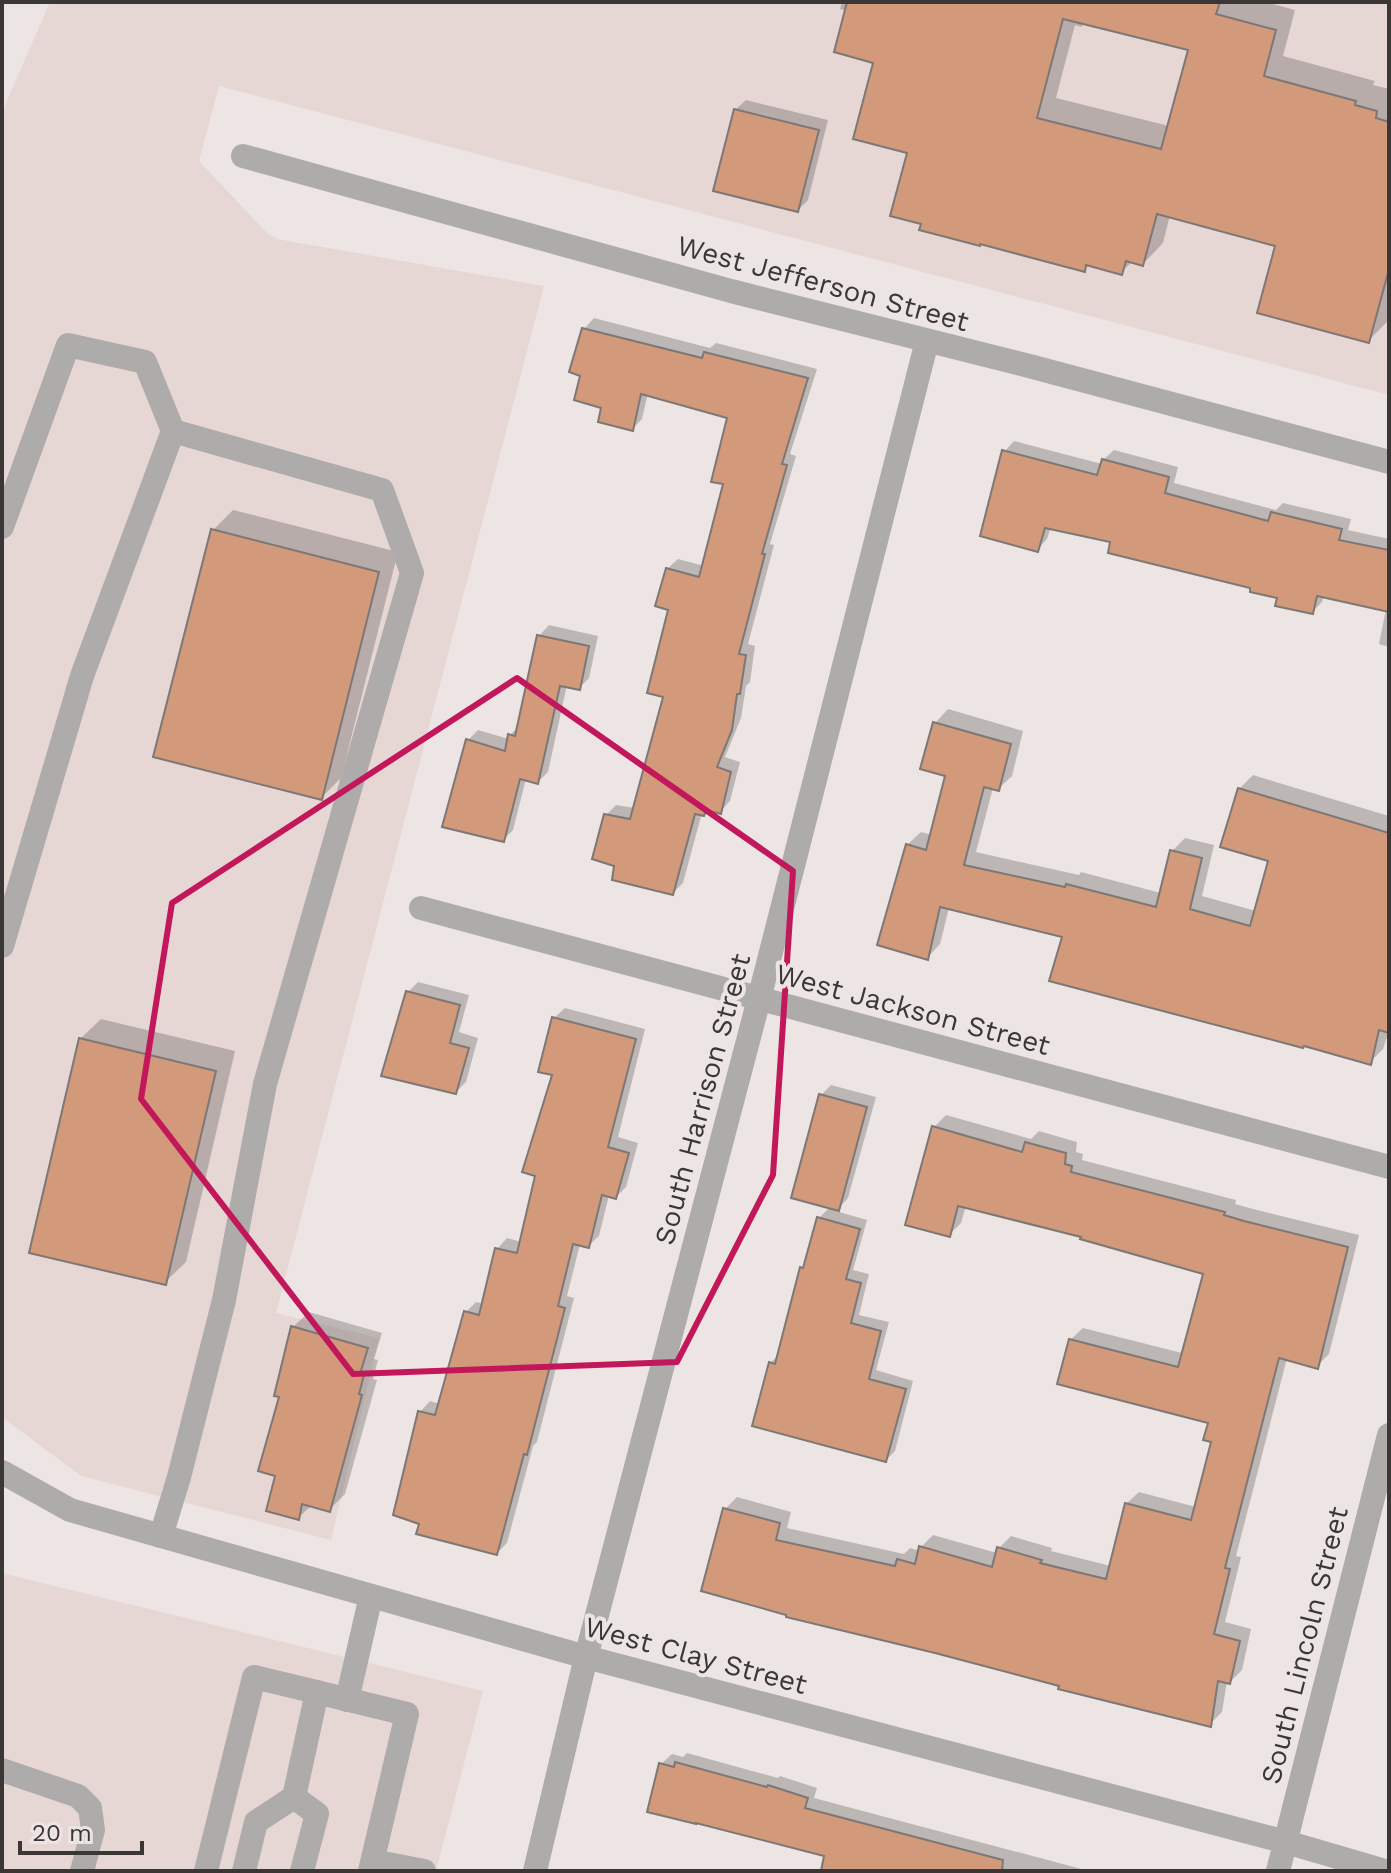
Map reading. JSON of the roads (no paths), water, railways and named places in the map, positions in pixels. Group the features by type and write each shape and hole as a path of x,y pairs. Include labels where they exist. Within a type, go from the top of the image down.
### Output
{"street":[{"name":"West Jefferson Street","path":"243,156 731,291 1033,367 1389,462"},
{"name":"South Harrison Street","path":"535,1871 586,1657 759,999 927,341"},
{"path":"2,527 68,345 145,362 173,431 82,676 2,946"},
{"path":"161,1536 224,1300 265,1084 412,573 382,490 173,431"},
{"name":"West Jackson Street","path":"421,908 1389,1167"},
{"name":"South Lincoln Street","path":"1278,1871 1389,1435"},
{"name":"West Clay Street","path":"2,1472 70,1510 586,1657 1385,1871"},
{"path":"347,1700 371,1596"},
{"path":"206,1871 254,1677 407,1714 371,1866 424,1871"},
{"path":"244,1871 256,1822 294,1797 317,1692"},
{"path":"2,1770 78,1796 90,1808 93,1830 82,1871"},
{"path":"294,1797 317,1814 302,1871"}]}
